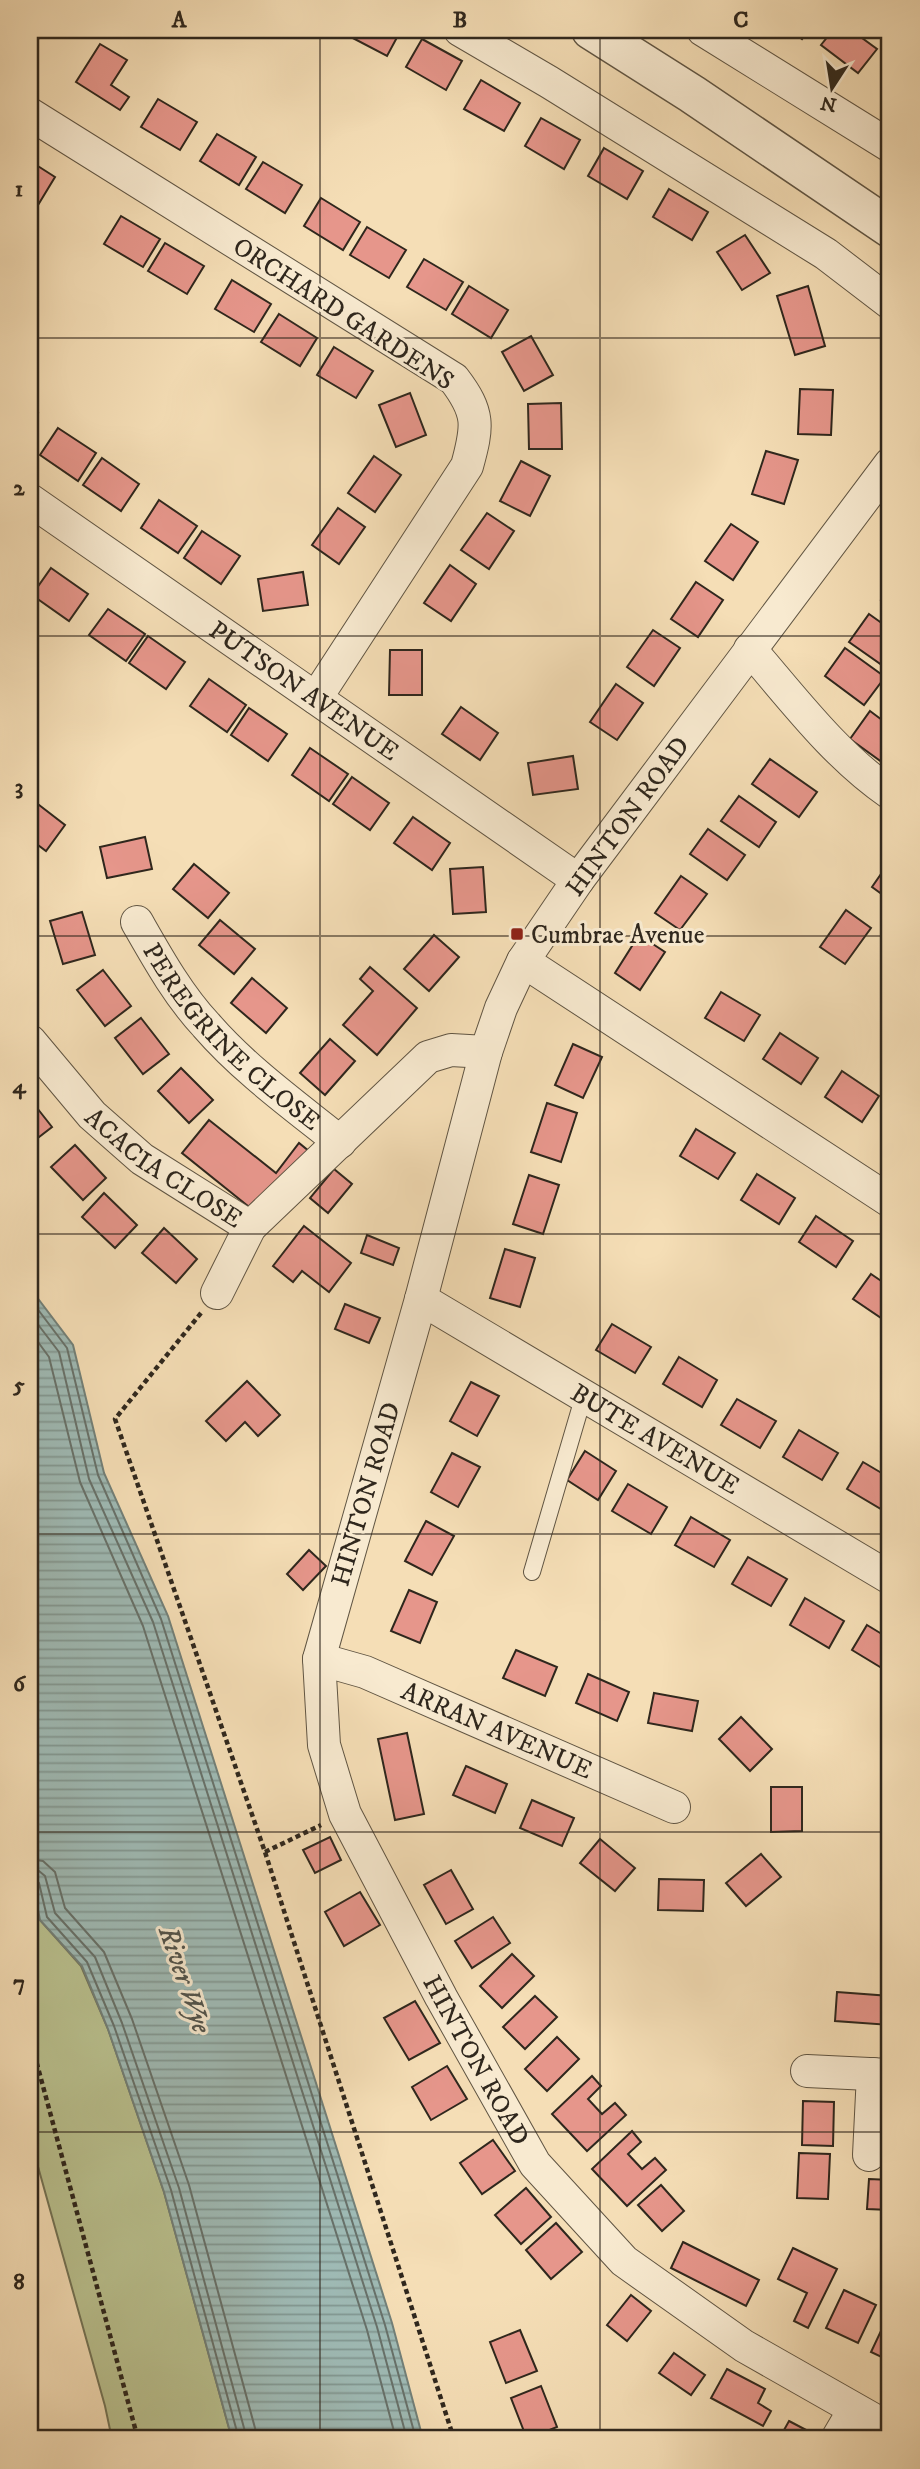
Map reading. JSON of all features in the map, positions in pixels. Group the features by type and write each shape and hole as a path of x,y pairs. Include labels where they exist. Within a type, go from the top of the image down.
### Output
{"street":[{"path":"460,30 549,82 826,254 890,303"},
{"path":"591,30 692,94 890,228"},
{"path":"703,30 890,146"},
{"name":"ORCHARD GARDENS","path":"30,114 454,379 471,401 476,433 467,466 316,698"},
{"name":"HINTON ROAD","path":"890,464 578,880 523,961 501,1008 486,1052 421,1299 319,1659 324,1745 345,1814 441,1997 535,2164 624,2261 744,2346 890,2429"},
{"name":"PUTSON AVENUE","path":"30,500 578,880"},
{"path":"750,649 838,750 890,793"},
{"name":"PEREGRINE CLOSE","path":"137,922 160,963 205,1025 248,1068 340,1142"},
{"path":"523,961 890,1201"},
{"name":"ACACIA CLOSE","path":"30,1041 92,1115 142,1159 250,1227 428,1058 451,1050 486,1052"},
{"path":"217,1293 250,1227"},
{"name":"BUTE AVENUE","path":"421,1299 890,1578"},
{"name":"ARRAN AVENUE","path":"319,1659 365,1672 674,1807"},
{"path":"807,2071 882,2075 869,2155"},
{"path":"837,2439 854,2410"}],"lane":[{"path":"532,1572 584,1395"}],"path":[{"path":"30,54 41,30"},
{"path":"217,1293 115,1419 265,1852 454,2439"},
{"path":"265,1852 345,1814"},
{"path":"30,2038 138,2439"}],"green space":[{"path":"30,1870 40,1920 81,1966 108,2029 164,2192 232,2439 112,2439 30,2138"}],"water":[{"name":"River Wye","path":"30,1288 73,1345 104,1473 168,1616 392,2323 423,2439 232,2439 164,2192 108,2029 82,1966 40,1920 30,1870"}],"building":[{"path":"350,30 401,30 387,56 347,35"},
{"path":"790,30 809,30 802,39"},
{"path":"833,30 851,30 877,49 858,73 821,45"},
{"path":"422,39 462,61 446,90 406,67"},
{"path":"100,44 127,60 111,85 129,97 120,110 76,82"},
{"path":"481,80 520,103 504,131 464,109"},
{"path":"158,99 197,122 180,150 141,127"},
{"path":"541,118 580,140 564,169 525,146"},
{"path":"217,134 256,157 239,185 200,161"},
{"path":"604,148 643,171 627,199 588,176"},
{"path":"30,161 55,177 32,215 30,214"},
{"path":"263,162 302,185 285,213 246,189"},
{"path":"669,189 708,212 692,240 653,217"},
{"path":"321,198 360,222 343,250 304,226"},
{"path":"121,216 160,239 143,267 104,244"},
{"path":"367,227 406,250 389,278 350,255"},
{"path":"745,235 770,273 742,290 717,252"},
{"path":"165,243 204,266 187,294 148,271"},
{"path":"424,259 463,282 446,310 407,287"},
{"path":"232,280 271,304 254,332 215,309"},
{"path":"469,286 508,310 491,338 452,314"},
{"path":"808,286 825,346 795,355 777,296"},
{"path":"279,314 317,338 300,366 261,342"},
{"path":"531,336 553,375 524,391 502,352"},
{"path":"334,347 373,371 356,398 317,375"},
{"path":"800,389 833,390 831,435 798,434"},
{"path":"410,393 426,435 396,447 379,405"},
{"path":"561,403 562,449 529,449 528,404"},
{"path":"30,407 38,413 30,426"},
{"path":"58,428 96,453 78,481 40,455"},
{"path":"766,451 798,460 784,504 752,494"},
{"path":"374,456 401,475 375,512 348,493"},
{"path":"102,458 139,484 121,511 83,485"},
{"path":"521,461 550,476 530,516 500,501"},
{"path":"159,500 197,526 178,553 141,528"},
{"path":"338,508 365,527 339,564 312,545"},
{"path":"487,513 514,531 489,569 461,550"},
{"path":"731,524 758,542 733,580 705,561"},
{"path":"202,531 240,556 221,584 184,558"},
{"path":"450,565 476,584 451,621 424,603"},
{"path":"51,568 88,594 69,621 32,595"},
{"path":"303,572 308,605 263,611 258,579"},
{"path":"696,582 723,600 698,637 671,619"},
{"path":"890,586 890,606 881,600"},
{"path":"108,609 145,634 126,661 89,635"},
{"path":"869,614 890,629 889,670 849,642"},
{"path":"653,630 680,648 654,686 627,667"},
{"path":"148,636 185,662 166,689 129,663"},
{"path":"845,648 885,677 864,705 825,676"},
{"path":"390,650 422,650 422,695 389,695"},
{"path":"209,679 246,705 227,732 190,706"},
{"path":"616,684 643,703 617,740 590,722"},
{"path":"461,707 498,733 480,760 442,734"},
{"path":"249,708 287,734 268,761 231,735"},
{"path":"870,711 890,726 890,768 850,739"},
{"path":"310,748 348,774 329,801 292,775"},
{"path":"573,756 578,789 533,795 528,763"},
{"path":"770,759 817,792 799,817 752,784"},
{"path":"352,777 389,803 370,830 333,804"},
{"path":"739,796 776,822 759,847 721,821"},
{"path":"30,798 65,825 46,851 30,839"},
{"path":"413,817 450,843 432,870 394,843"},
{"path":"708,829 745,855 727,880 690,854"},
{"path":"145,837 152,869 107,878 100,847"},
{"path":"890,861 890,900 872,887"},
{"path":"194,864 229,893 208,918 173,889"},
{"path":"483,867 486,912 453,914 450,869"},
{"path":"681,876 707,894 680,930 655,913"},
{"path":"846,910 871,928 845,964 820,947"},
{"path":"82,912 95,955 63,964 50,921"},
{"path":"220,920 255,949 234,974 199,945"},
{"path":"434,935 459,957 429,991 404,969"},
{"path":"639,935 665,952 640,990 615,973"},
{"path":"370,967 417,1008 377,1055 343,1025 373,991 360,979"},
{"path":"103,970 131,1006 105,1026 77,990"},
{"path":"252,978 287,1008 266,1033 231,1003"},
{"path":"721,992 760,1015 744,1041 705,1018"},
{"path":"141,1018 169,1054 143,1074 115,1038"},
{"path":"780,1033 818,1058 801,1084 763,1059"},
{"path":"330,1039 355,1061 325,1095 300,1073"},
{"path":"573,1044 602,1057 583,1098 555,1085"},
{"path":"181,1068 213,1100 189,1123 158,1091"},
{"path":"842,1071 879,1096 862,1122 825,1097"},
{"path":"30,1099 52,1127 30,1144"},
{"path":"547,1103 577,1113 561,1162 531,1152"},
{"path":"209,1120 276,1173 299,1143 310,1152 259,1215 182,1153"},
{"path":"696,1129 735,1153 718,1179 680,1156"},
{"path":"75,1145 106,1178 83,1200 51,1167"},
{"path":"334,1169 352,1184 328,1213 310,1198"},
{"path":"757,1174 795,1198 779,1224 741,1200"},
{"path":"529,1175 559,1185 543,1234 513,1224"},
{"path":"104,1193 137,1225 115,1248 82,1217"},
{"path":"816,1216 853,1241 836,1267 799,1242"},
{"path":"304,1226 351,1263 329,1292 302,1271 293,1282 273,1266"},
{"path":"164,1228 197,1259 176,1283 142,1253"},
{"path":"367,1235 399,1248 393,1265 361,1253"},
{"path":"505,1249 535,1258 520,1307 490,1298"},
{"path":"871,1274 890,1287 890,1324 853,1299"},
{"path":"345,1304 380,1318 369,1343 335,1329"},
{"path":"612,1324 651,1347 635,1373 596,1350"},
{"path":"679,1357 717,1380 702,1407 663,1384"},
{"path":"247,1381 280,1415 258,1436 245,1422 226,1441 206,1421"},
{"path":"471,1382 499,1396 477,1436 450,1421"},
{"path":"737,1399 776,1421 760,1448 721,1425"},
{"path":"799,1430 838,1453 822,1480 783,1457"},
{"path":"585,1451 616,1471 598,1500 567,1480"},
{"path":"452,1453 480,1467 458,1507 431,1492"},
{"path":"863,1462 890,1478 890,1504 886,1512 847,1489"},
{"path":"628,1484 667,1507 651,1534 612,1511"},
{"path":"691,1517 730,1540 714,1567 675,1545"},
{"path":"426,1521 454,1536 432,1575 405,1561"},
{"path":"309,1550 326,1566 303,1590 287,1574"},
{"path":"748,1557 787,1579 771,1606 732,1584"},
{"path":"409,1590 437,1602 420,1643 391,1631"},
{"path":"805,1598 844,1621 829,1648 790,1625"},
{"path":"867,1625 890,1639 890,1673 852,1650"},
{"path":"516,1650 557,1667 545,1696 503,1678"},
{"path":"588,1674 629,1692 617,1721 576,1703"},
{"path":"654,1693 698,1701 692,1731 648,1723"},
{"path":"741,1717 772,1749 750,1771 719,1739"},
{"path":"407,1733 424,1814 395,1820 378,1739"},
{"path":"466,1766 507,1784 495,1813 453,1795"},
{"path":"771,1787 802,1787 802,1831 771,1832"},
{"path":"532,1800 574,1818 562,1846 520,1828"},
{"path":"330,1837 341,1860 315,1873 303,1850"},
{"path":"600,1839 635,1868 615,1891 580,1863"},
{"path":"761,1854 781,1877 746,1906 726,1883"},
{"path":"451,1870 473,1909 446,1924 424,1885"},
{"path":"659,1879 704,1880 703,1911 658,1910"},
{"path":"360,1892 380,1925 344,1946 325,1912"},
{"path":"493,1917 510,1943 472,1968 455,1941"},
{"path":"512,1954 534,1976 502,2008 480,1986"},
{"path":"837,1992 890,1996 890,2025 835,2021"},
{"path":"535,1996 557,2017 525,2049 503,2027"},
{"path":"415,2001 440,2043 409,2060 384,2018"},
{"path":"557,2037 579,2059 547,2091 525,2069"},
{"path":"447,2066 467,2099 431,2120 412,2087"},
{"path":"592,2076 601,2086 588,2099 602,2114 615,2103 626,2115 587,2151 552,2114"},
{"path":"803,2101 834,2102 833,2146 802,2145"},
{"path":"632,2131 641,2142 628,2154 642,2169 655,2158 666,2170 627,2206 592,2169"},
{"path":"493,2140 515,2171 482,2194 460,2163"},
{"path":"799,2153 830,2154 828,2199 797,2198"},
{"path":"869,2179 890,2180 890,2210 867,2209"},
{"path":"661,2185 684,2211 662,2231 638,2205"},
{"path":"526,2188 551,2217 521,2244 495,2215"},
{"path":"556,2223 582,2252 551,2279 526,2250"},
{"path":"683,2242 759,2280 746,2306 671,2268"},
{"path":"793,2248 837,2269 808,2328 794,2321 807,2293 778,2279"},
{"path":"844,2290 876,2305 858,2343 826,2328"},
{"path":"631,2295 651,2311 627,2341 607,2325"},
{"path":"890,2314 890,2361 871,2352"},
{"path":"520,2330 537,2371 506,2383 490,2342"},
{"path":"674,2353 705,2375 691,2395 659,2373"},
{"path":"727,2369 765,2389 758,2403 771,2411 763,2426 711,2398"},
{"path":"541,2386 557,2427 527,2439 511,2398"},
{"path":"789,2421 810,2432 806,2439 779,2439"}],"place":[{"name":"Cumbrae Avenue","path":"517,934"}]}
